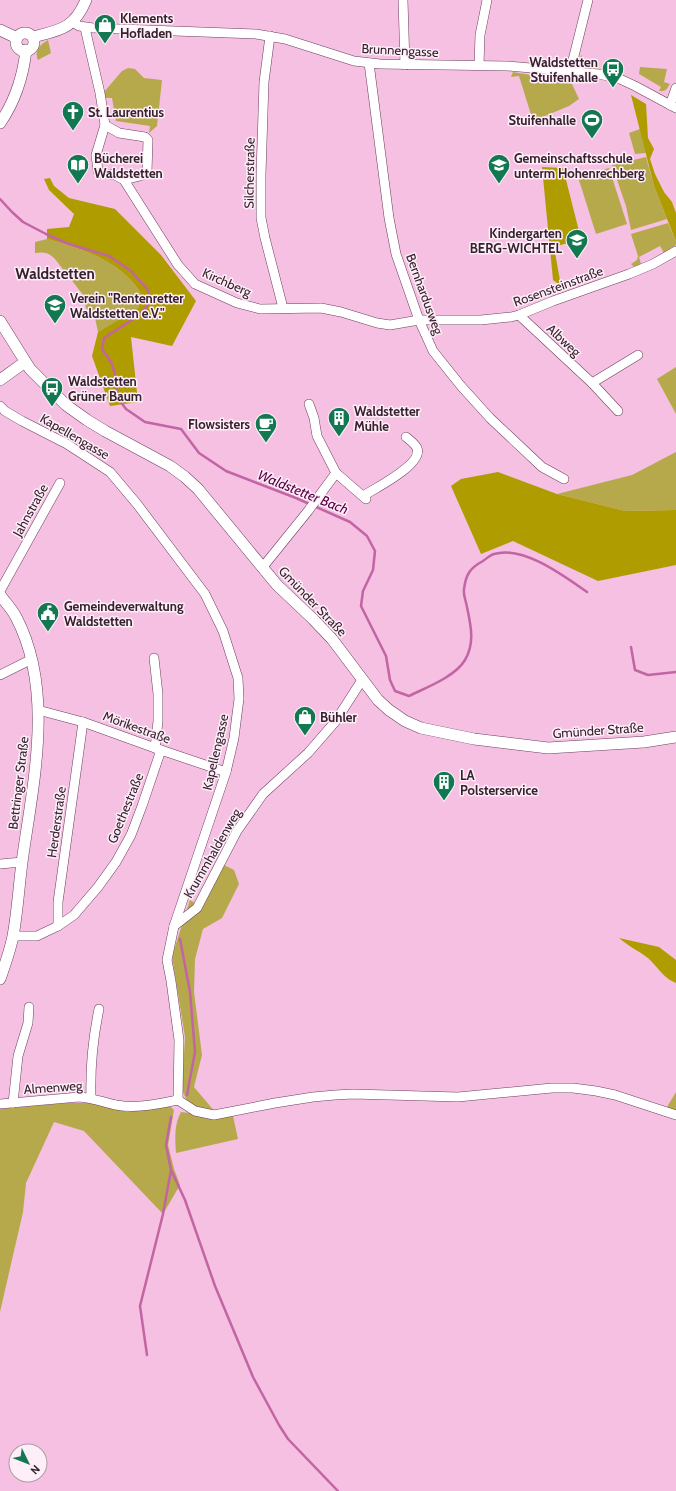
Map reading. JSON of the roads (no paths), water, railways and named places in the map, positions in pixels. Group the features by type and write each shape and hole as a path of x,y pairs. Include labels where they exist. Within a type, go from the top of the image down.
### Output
{"street":[{"path":"17,38 21,34 26,33 33,37 60,29 73,22 86,0"},
{"path":"403,0 405,64"},
{"path":"479,65 480,35 487,0"},
{"path":"570,72 588,0"},
{"name":"Brunnengasse","path":"73,22 85,28 217,32 270,36 285,39 354,61 369,63 436,66 507,66 599,74 620,79 673,107"},
{"path":"85,28 100,93 105,125 98,148 96,168 101,173 115,175 124,180 140,176 146,172 148,140 145,137 119,133 105,125"},
{"path":"0,30 17,38"},
{"name":"Silcherstraße","path":"270,36 264,82 261,218 283,308"},
{"path":"26,50 30,49 33,44 33,37"},
{"path":"17,38 19,47 26,50"},
{"path":"0,123 15,97 22,77 26,50"},
{"name":"Bernhardusweg","path":"369,63 389,218 396,254 419,320 433,351 461,386 490,418 542,467 564,479"},
{"path":"673,107 676,88"},
{"name":"Kirchberg","path":"124,180 178,266 195,284 248,307 260,309 321,308 390,325 419,320"},
{"name":"Rosensteinstraße","path":"419,320 481,320 519,316 553,301 629,274 653,264 676,251"},
{"name":"Albweg","path":"519,316 592,383 618,411"},
{"name":"Gmünder Straße","path":"0,321 25,362 66,405 87,420 164,462 185,476 198,489 277,585 313,619 332,640 378,700 405,721 421,728 474,739 548,748 644,742 676,737"},
{"path":"592,383 638,355"},
{"path":"0,380 25,362"},
{"path":"309,404 314,418 317,436 336,472 365,498 401,473 413,461 418,453 417,448 406,437"},
{"name":"Kapellengasse","path":"0,406 5,411 22,421 68,444 110,472 137,504 205,594 223,630 238,678 239,699 234,738 226,772 174,926 167,960 172,981 179,1040 178,1100"},
{"path":"262,568 308,511 336,472"},
{"name":"Jahnstraße","path":"0,591 60,483"},
{"name":"Bettringer Straße","path":"0,595 16,616 26,638 32,659 39,727 36,764 13,936 0,979"},
{"name":"Goethestraße","path":"13,936 37,936 58,926 74,915 116,862 130,835 142,806 158,749 158,694 154,658"},
{"path":"0,675 32,659"},
{"name":"Krummhaldenweg","path":"174,926 197,908 238,831 263,794 308,752 335,722 362,680"},
{"name":"Mörikestraße","path":"38,710 83,722 226,772"},
{"name":"Herderstraße","path":"58,926 58,902 83,722"},
{"path":"0,864 22,862"},
{"path":"13,1103 18,1056 28,1023 29,1007"},
{"path":"91,1098 90,1074 93,1036 99,1009"},
{"path":"178,1100 194,1111 214,1116 282,1102 334,1095 353,1094 458,1097 544,1088 573,1088 596,1090 676,1115"},
{"name":"Almenweg","path":"0,1104 79,1097 91,1098 116,1105 134,1107 178,1100"}],"waterway":[{"name":"Waldstetter Bach","path":"0,199 23,222 69,244 109,256 131,271 148,290 149,303 141,314 104,338 102,349 112,364 117,381 117,397 126,409 145,422 181,429 199,453 226,471 296,498 350,522 367,536 375,551 373,570 363,591 361,606 386,656 390,680 395,691 409,696 447,677 465,660 471,641 470,621 464,594 467,575 475,566 491,555 505,552 530,558 567,578 587,592"},
{"name":"Waldstetter Bach","path":"631,647 635,670 648,675 676,672"},
{"path":"180,939 190,992 195,1052 187,1095"},
{"path":"171,1117 166,1145 171,1170 185,1200 215,1286 253,1377 288,1439 338,1491"},
{"path":"147,1355 140,1306 163,1214 171,1170"}],"place":[{"name":"Klements Hofladen","path":"105,44"},
{"name":"Waldstetten Stuifenhalle","path":"613,88"},
{"name":"St. Laurentius","path":"73,132"},
{"name":"Stuifenhalle","path":"592,140"},
{"name":"Bücherei Waldstetten","path":"78,184"},
{"name":"Gemeinschaftsschule unterm Hohenrechberg","path":"499,184"},
{"name":"Kindergarten BERG-WICHTEL","path":"577,260"},
{"name":"Verein \"Rentenretter Waldstetten e.V.\"","path":"55,324"},
{"name":"Waldstetten Grüner Baum","path":"52,408"},
{"name":"Waldstetter Mühle","path":"339,438"},
{"name":"Flowsisters","path":"266,444"},
{"name":"Gemeindeverwaltung Waldstetten","path":"48,632"},
{"name":"Bühler","path":"305,736"},
{"name":"LA Polsterservice","path":"444,802"}],"district":[{"name":"Waldstetten","path":"55,274"}]}
